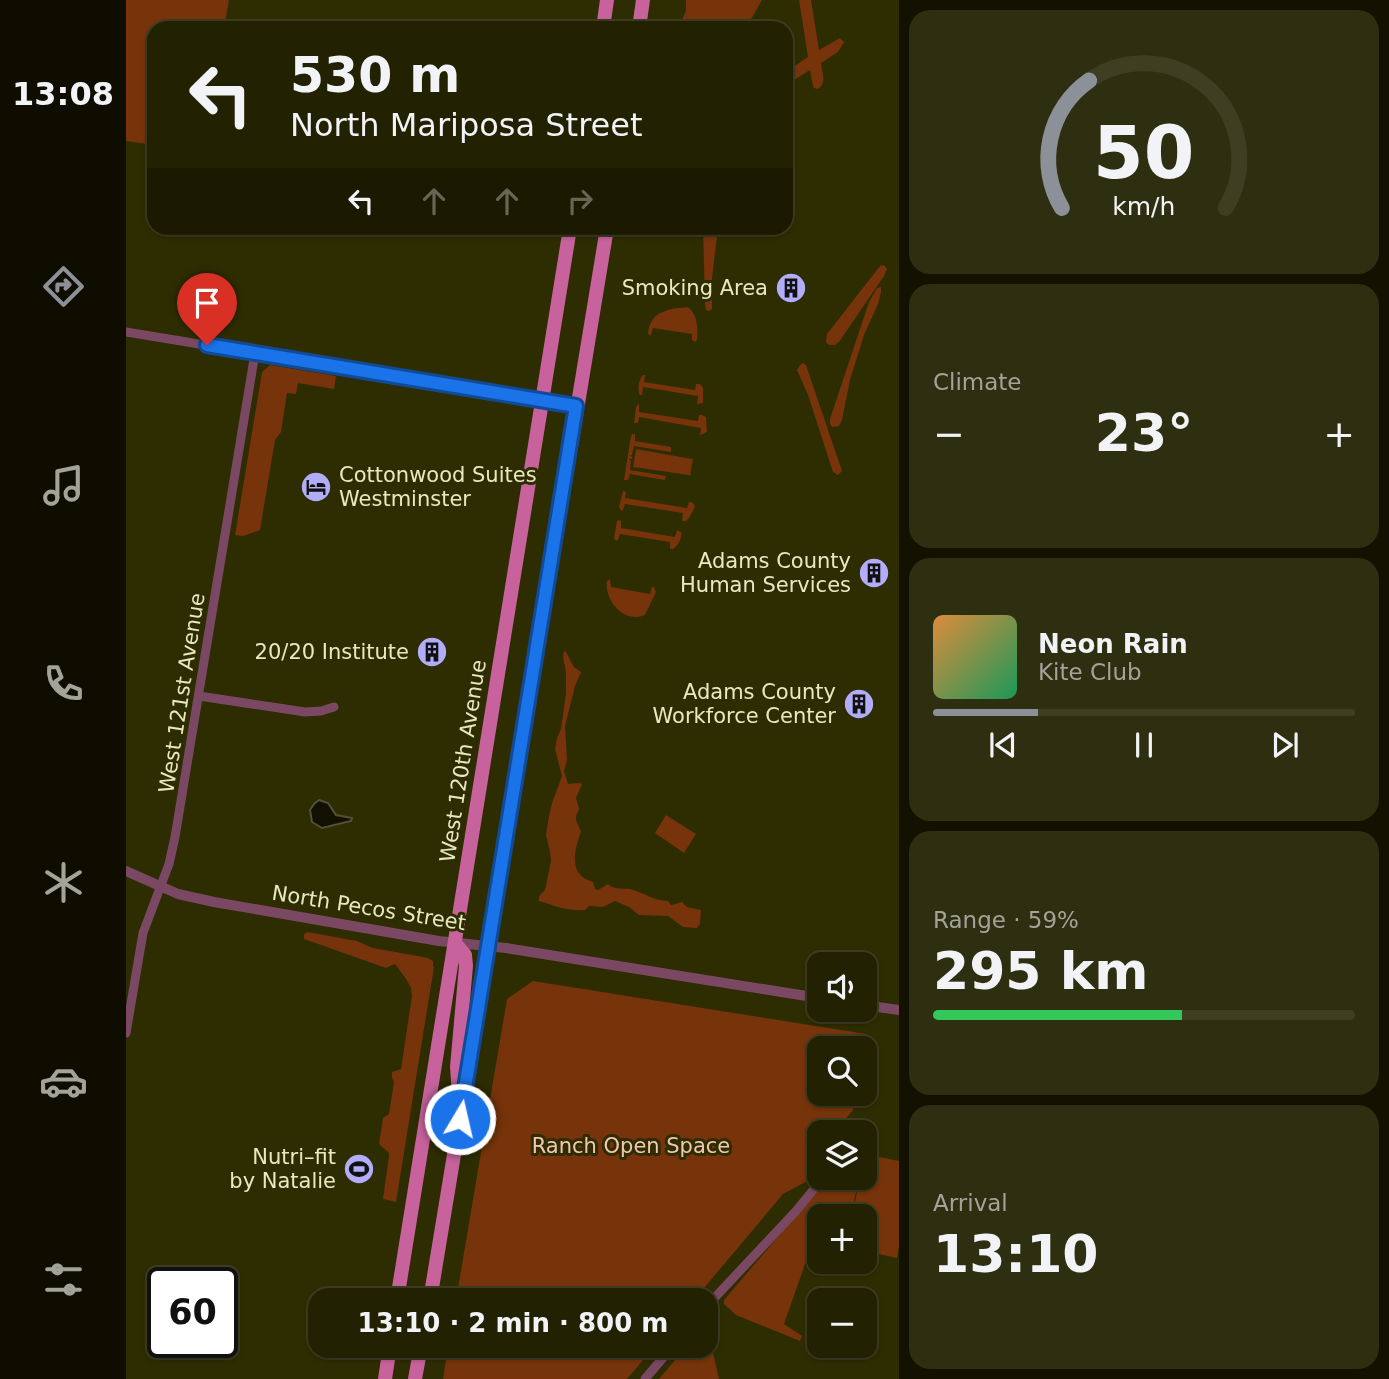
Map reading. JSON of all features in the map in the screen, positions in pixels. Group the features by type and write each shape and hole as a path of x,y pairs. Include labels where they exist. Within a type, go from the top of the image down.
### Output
{"main road":[{"path":"604,21 607,0"},
{"path":"640,21 643,0"},
{"name":"West 120th Avenue","path":"399,1288 540,399 569,235"},
{"path":"431,1288 606,235"},
{"path":"455,943 465,955 466,965 457,1067 460,1119"},
{"path":"385,1379 388,1358"},
{"path":"415,1379 419,1358"}],"street":[{"path":"126,332 576,406"},
{"name":"West 121st Avenue","path":"126,1033 142,933 172,854 255,353"},
{"path":"199,696 305,712 334,707"},
{"name":"North Pecos Street","path":"126,871 186,897 455,943 489,946 807,996"},
{"path":"877,1007 899,1010"},
{"path":"718,1294 813,1190"},
{"path":"645,1379 663,1358"}],"green space":[{"path":"126,0 229,0 225,21 147,21 147,144 126,141"},
{"path":"686,0 762,0 750,21 681,21 686,11"},
{"path":"799,0 811,0 819,50 840,38 844,42 838,52 821,63 823,81 818,89 813,86 810,70 793,81 793,67 808,57"},
{"path":"703,235 717,235 712,278 712,309 706,310"},
{"path":"884,265 887,269 884,276 839,342 829,345 826,342 827,334 880,266"},
{"path":"881,287 878,304 864,335 850,380 842,420 839,426 832,427 830,419 869,302 877,288"},
{"path":"687,307 696,322 695,342 692,340 692,334 653,328 651,335 648,334 649,326 656,316 667,310"},
{"path":"803,363 806,365 842,471 838,475 833,472 797,370"},
{"path":"270,365 336,376 334,389 298,383 296,394 287,393 281,432 275,440 260,530 243,536 235,535 262,372"},
{"path":"643,375 644,382 695,390 696,384 700,384 703,388 703,403 697,404 698,396 643,387 640,395 639,384"},
{"path":"638,404 639,412 698,421 699,415 702,415 706,417 707,432 701,435 701,428 639,417 638,423 634,423"},
{"path":"633,434 635,441 671,447 671,452 634,446 630,455 632,459 629,459 630,470 666,476 665,480 630,474 628,480 624,480"},
{"path":"636,449 693,458 690,476 633,467"},
{"path":"623,491 626,492 625,498 687,508 691,502 695,507 686,521 682,521 683,513 625,504 621,511 619,507"},
{"path":"619,520 621,528 675,537 677,530 681,532 681,539 673,549 670,549 670,542 620,534 616,541 614,538"},
{"path":"610,579 611,587 650,594 654,587 656,592 645,615 630,616 617,608 607,588 607,581"},
{"path":"564,651 574,667 581,672 565,726 567,760 564,771 568,784 582,784 576,798 579,809 576,820 581,832 575,854 576,868 585,879 593,882 595,889 608,884 668,901 671,905 682,902 687,907 701,910 697,928 683,927 668,916 639,915 615,901 603,907 589,906 585,910 578,910 539,901 539,896 545,890 551,861 546,835 549,816 562,776 555,749 566,693"},
{"path":"666,815 696,834 684,853 655,833"},
{"path":"307,932 357,941 373,948 433,961 396,1202 383,1199 389,1153 379,1144 383,1118 389,1114 394,1082 392,1072 401,1069 411,988 395,964 386,968 304,939"},
{"name":"Ranch Open Space","path":"533,981 866,1034 807,1036 807,1106 854,1106 853,1110 845,1120 807,1120 807,1181 783,1194 704,1288 458,1288 507,999"},
{"path":"877,1156 899,1161 897,1258 877,1254 877,1204 855,1204 857,1190 877,1190"},
{"path":"818,1190 856,1190 854,1204 807,1204 807,1259 784,1324 802,1336 800,1341 736,1315 724,1304 724,1300"},
{"path":"446,1358 645,1358 627,1379 443,1379"},
{"path":"677,1358 714,1358 719,1379 659,1379"}],"shaded area":[{"path":"319,800 328,803 336,815 352,818 351,821 322,828 312,822 310,810"}],"place":[{"name":"Smoking Area","path":"791,288"},
{"name":"Cottonwood Suites Westminster","path":"316,487"},
{"name":"Adams County Human Services","path":"874,573"},
{"name":"20/20 Institute","path":"432,652"},
{"name":"Adams County Workforce Center","path":"859,704"},
{"name":"Nutri–fit by Natalie","path":"359,1169"}],"route":[{"path":"207,345 576,406 460,1119"}]}
